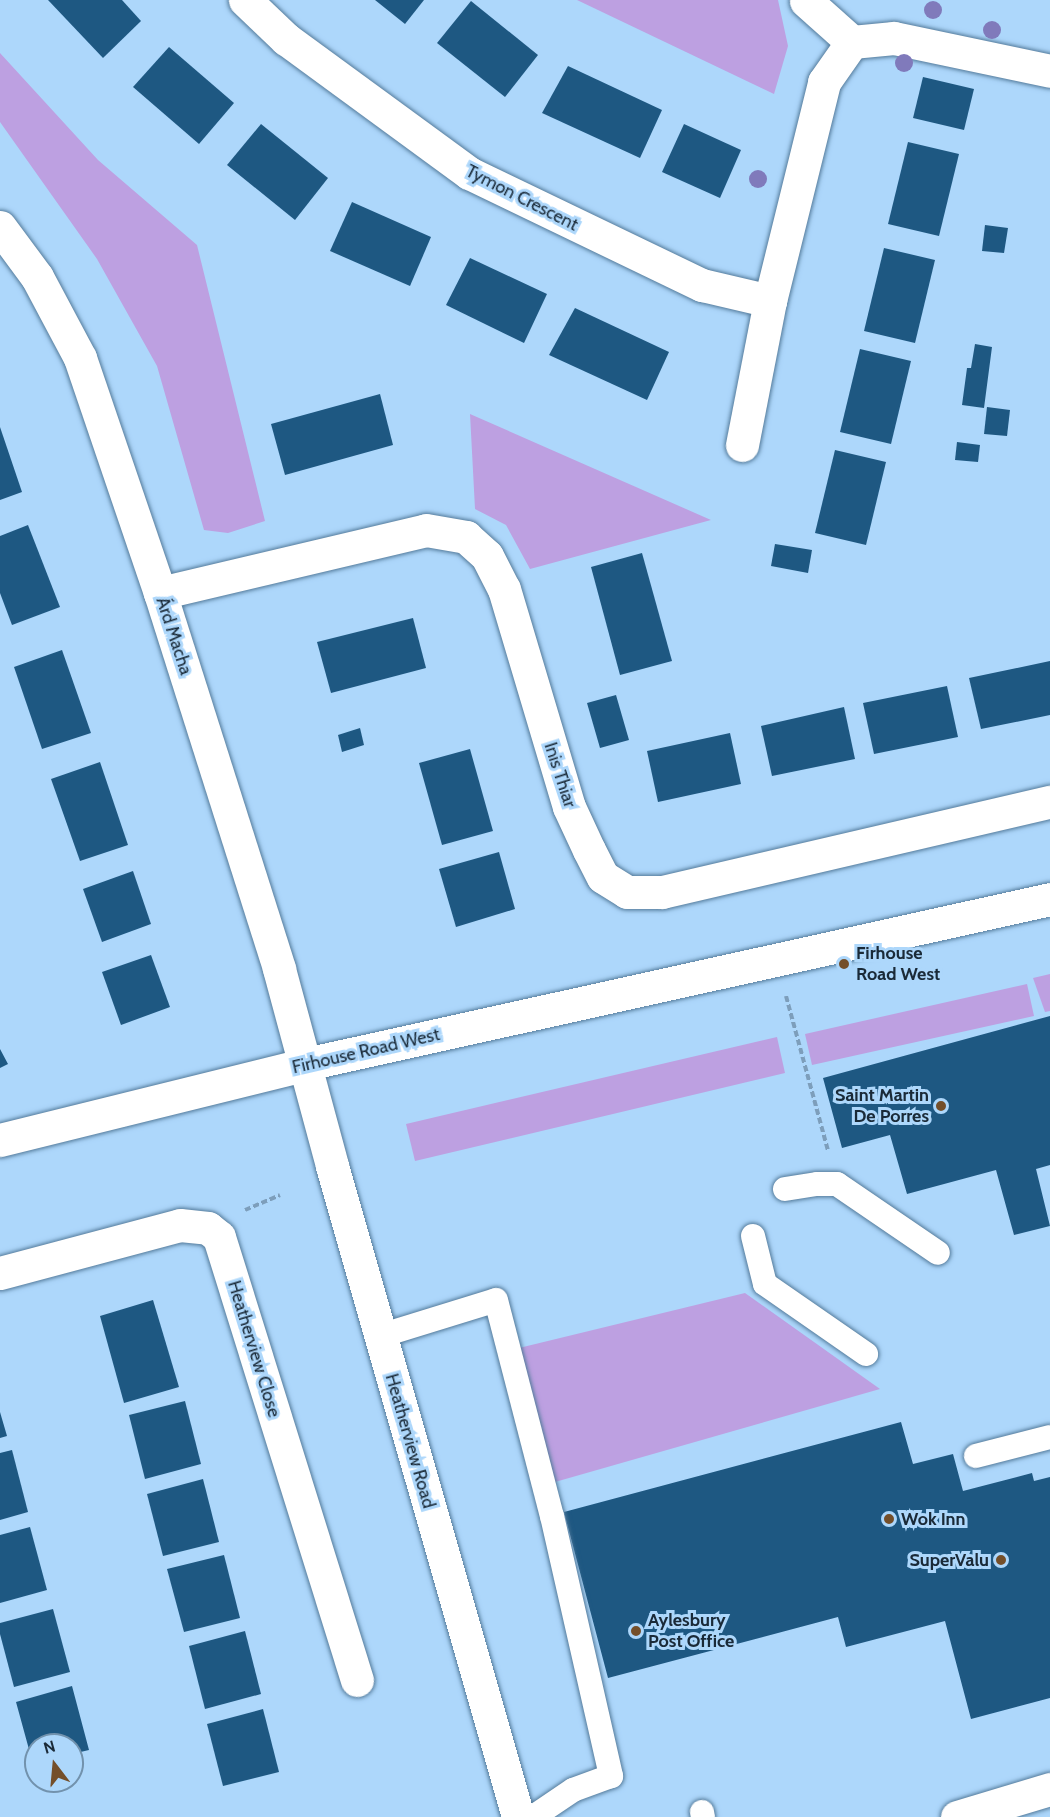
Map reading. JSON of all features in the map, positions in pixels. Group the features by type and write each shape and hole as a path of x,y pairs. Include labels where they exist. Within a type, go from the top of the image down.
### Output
{"street":[{"name":"Tymon Crescent","path":"245,0 286,39 469,173 702,285 770,301"},
{"path":"806,1 852,42 894,38 1050,71"},
{"path":"742,445 770,301 824,82 852,42"},
{"name":"Árd Macha","path":"0,226 37,277 80,358 160,593 279,969 306,1064"},
{"name":"Inis Thiar","path":"160,593 426,530 466,537 487,556 504,589 569,807 603,877 627,892 662,892 1050,802"},
{"name":"Firhouse Road West","path":"0,1140 306,1064 1050,899"},
{"name":"Heatherview Road","path":"306,1064 380,1336 518,1817"},
{"name":"Heatherview Close","path":"0,1273 180,1225 208,1228 219,1237 357,1680"},
{"path":"957,1817 1050,1789"}],"lane":[{"path":"785,1190 818,1184 837,1184 938,1253"},
{"path":"753,1236 765,1284 866,1354"},
{"path":"380,1336 496,1300 552,1516 611,1776 573,1790 533,1817"},
{"path":"976,1456 1050,1437"}],"path":[{"path":"785,990 837,1184"},
{"path":"245,1210 280,1195"}],"shaded area":[{"path":"577,0 778,0 788,46 774,94"},
{"path":"0,53 98,160 197,245 265,521 228,533 204,530 157,366 97,259 0,122"},
{"path":"470,414 711,520 530,569 506,525 475,509"},
{"path":"1050,974 1050,1011 1045,1012 1033,978"},
{"path":"1027,984 1034,1016 812,1065 805,1034"},
{"path":"777,1037 785,1073 415,1161 406,1124"},
{"path":"745,1293 880,1389 555,1482 519,1348"}],"building":[{"path":"48,0 122,0 141,21 103,58"},
{"path":"375,0 424,0 405,24"},
{"path":"471,1 538,55 505,97 437,43"},
{"path":"169,47 234,103 199,144 133,87"},
{"path":"568,66 662,110 640,158 542,113"},
{"path":"923,77 974,89 964,130 913,118"},
{"path":"261,124 328,178 295,220 227,165"},
{"path":"684,124 741,150 720,198 662,172"},
{"path":"908,142 959,154 939,236 888,224"},
{"path":"352,202 431,237 410,286 330,251"},
{"path":"985,225 1008,228 1004,253 982,251"},
{"path":"884,248 935,260 915,343 864,331"},
{"path":"470,258 547,294 524,343 446,305"},
{"path":"575,308 669,352 647,400 549,355"},
{"path":"975,344 992,347 984,408 962,405 967,368 971,368"},
{"path":"860,349 911,361 891,444 840,432"},
{"path":"380,394 393,445 285,475 271,424"},
{"path":"987,407 1010,410 1007,436 984,434"},
{"path":"0,427 22,492 0,500"},
{"path":"957,442 980,445 978,462 955,460"},
{"path":"835,450 886,462 866,545 815,533"},
{"path":"28,525 60,607 12,625 0,593 0,536"},
{"path":"775,544 812,550 808,573 771,566"},
{"path":"642,553 672,661 620,675 591,567"},
{"path":"413,618 426,668 331,693 317,642"},
{"path":"62,650 91,733 42,749 14,667"},
{"path":"1050,661 1050,715 981,729 969,678"},
{"path":"947,686 958,737 874,754 863,703"},
{"path":"616,695 629,740 600,748 587,703"},
{"path":"844,707 855,759 772,776 761,726"},
{"path":"360,728 364,745 342,752 338,735"},
{"path":"730,733 741,784 658,802 647,751"},
{"path":"470,749 493,831 442,845 419,763"},
{"path":"100,762 128,845 80,861 51,779"},
{"path":"499,852 515,909 456,927 439,869"},
{"path":"133,871 151,924 102,942 83,889"},
{"path":"151,955 170,1007 121,1025 102,972"},
{"name":"Saint Martin De Porres","path":"1050,1016 1050,1165 1036,1169 1050,1226 1014,1235 996,1170 907,1194 890,1135 842,1148 823,1078"},
{"path":"0,1049 8,1064 0,1068"},
{"path":"153,1300 179,1387 124,1403 100,1316"},
{"path":"185,1401 201,1464 145,1479 129,1415"},
{"path":"0,1412 7,1436 0,1438"},
{"path":"901,1422 913,1464 953,1454 963,1491 1032,1473 1034,1481 1050,1477 1050,1698 971,1719 945,1621 846,1647 838,1617 608,1678 564,1512"},
{"path":"12,1450 28,1512 0,1520 0,1453"},
{"path":"203,1479 219,1542 163,1556 147,1494"},
{"path":"30,1527 47,1590 0,1603 0,1535"},
{"path":"224,1555 240,1618 184,1632 167,1569"},
{"path":"53,1609 70,1672 14,1687 0,1634 0,1623"},
{"path":"245,1631 261,1694 205,1709 189,1646"},
{"path":"72,1686 89,1750 84,1751 84,1733 24,1733 16,1702"},
{"path":"263,1709 279,1772 223,1786 207,1724"}],"place":[{"name":"Firhouse Road West","path":"844,964"},
{"name":"Saint Martin De Porres","path":"941,1106"},
{"name":"Wok Inn","path":"889,1519"},
{"name":"SuperValu","path":"1001,1560"},
{"name":"Aylesbury Post Office","path":"636,1631"}]}
